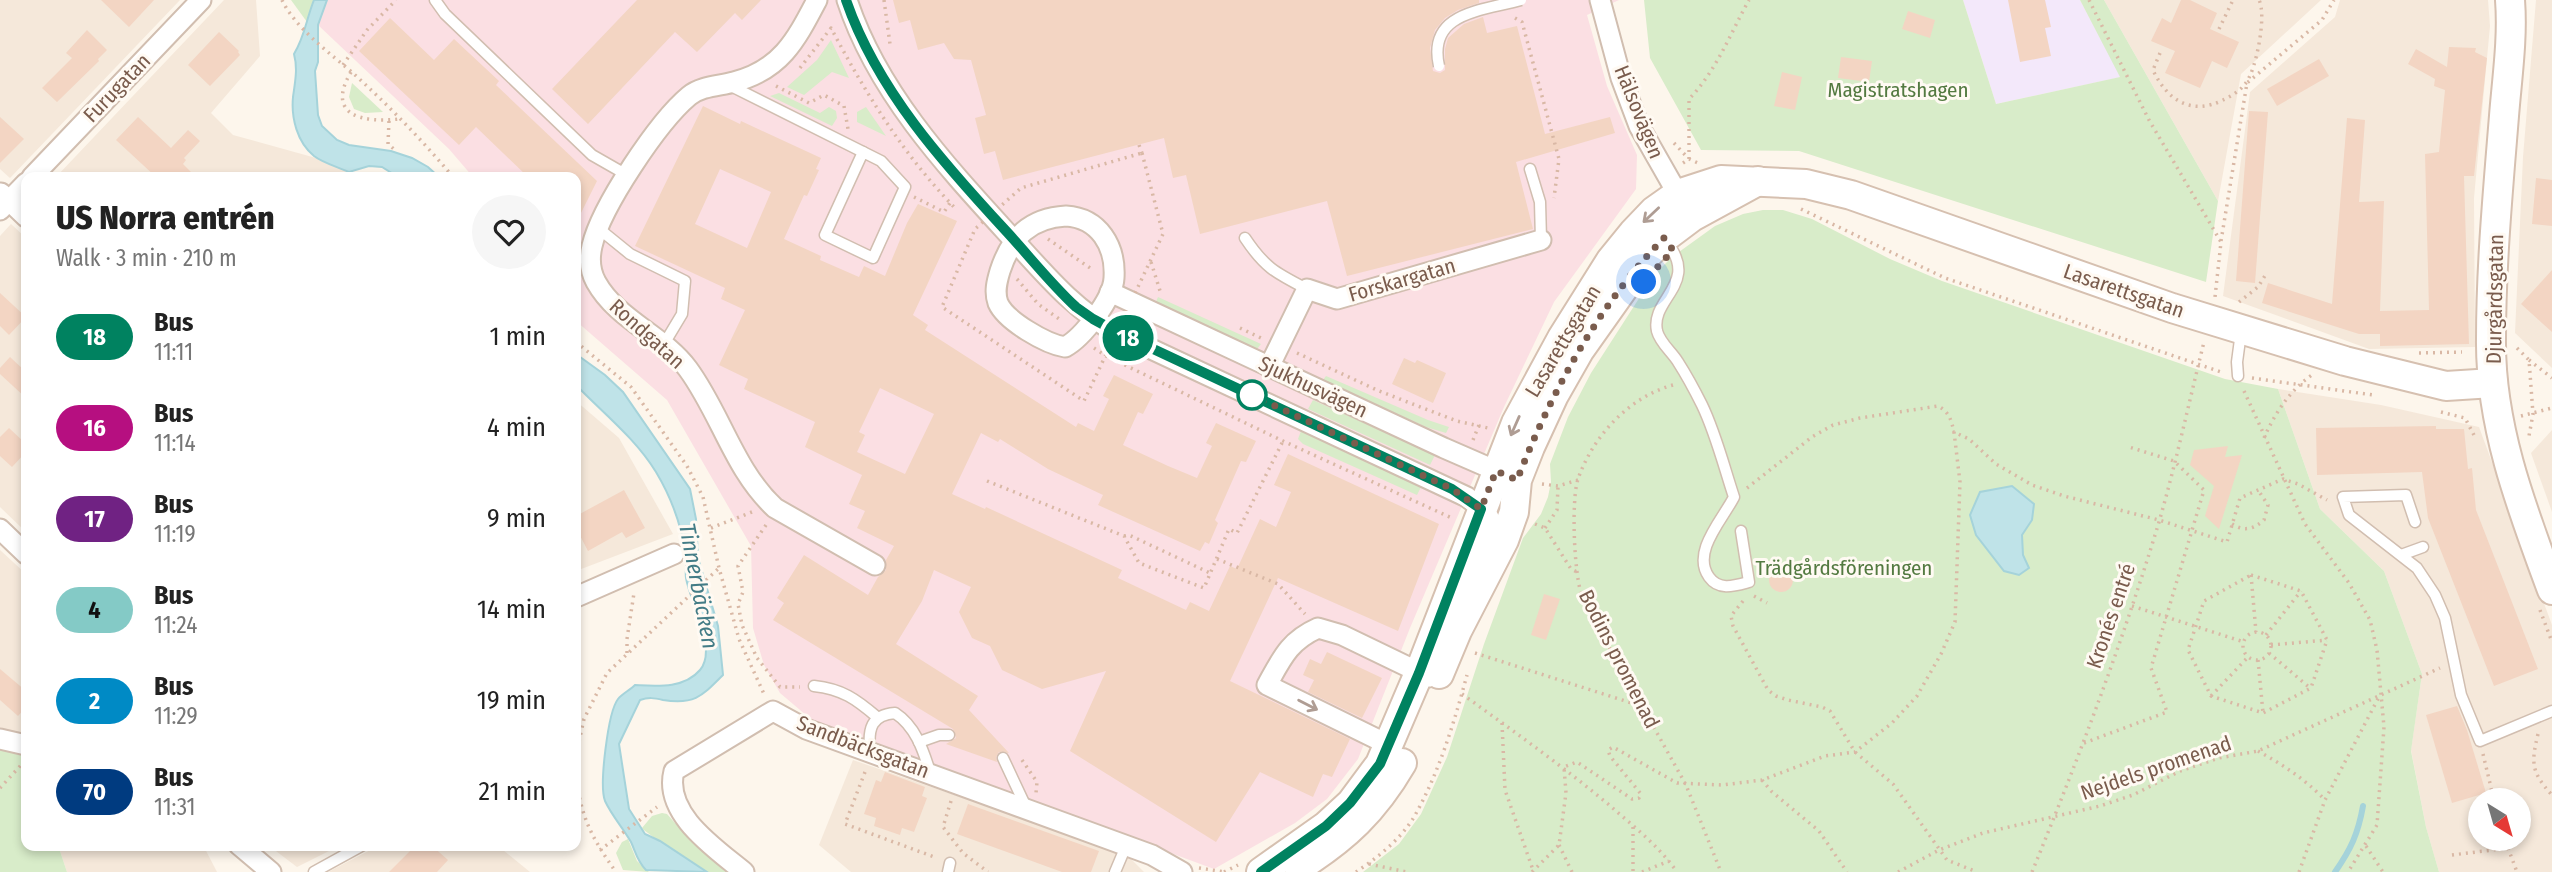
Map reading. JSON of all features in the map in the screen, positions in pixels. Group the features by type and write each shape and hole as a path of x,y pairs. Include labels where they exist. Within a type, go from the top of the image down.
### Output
{"main road":[{"name":"Djurgårdsgatan","path":"2510,0 2491,340 2493,383 2498,420 2515,483 2552,590"},
{"name":"Lasarettsgatan","path":"1291,872 1334,845 1381,798 1401,764 1481,509 1518,475 1554,395 1579,351 1639,265 1664,238 1685,206 1721,180 1806,184 1851,195 2210,319 2239,317 2345,360 2431,384 2460,386 2493,383"},
{"name":"Lasarettsgatan","path":"1261,872 1326,826 1350,803 1373,774 1428,677 1469,642 1514,512 1518,475 1536,382 1611,260 1654,211 1685,206"}],"street":[{"name":"Furugatan","path":"37,172 201,0"},
{"name":"Rondgatan","path":"817,0 800,33 781,57 752,76 692,93 675,109 627,175 598,228 590,265 595,281 606,297 664,344 688,368 741,466 761,495 775,508 876,565"},
{"name":"Sjukhusvägen","path":"846,0 878,66 917,128 941,159 1060,291 1093,319 1452,489 1481,509"},
{"name":"Hälsovägen","path":"1600,0 1629,100 1654,155 1685,206"},
{"path":"21,187 3,201 21,213"},
{"path":"1052,217 1079,217 1096,226 1107,244 1112,261 1114,278 1110,292 1079,338 1065,348 1046,342 1008,315 1000,306 996,292 1003,262 1014,240 1030,227 1052,217"},
{"name":"Forskargatan","path":"1307,289 1337,299 1541,240"},
{"path":"1269,367 1307,289"},
{"name":"Sjukhusvägen","path":"1110,292 1269,367 1518,475"},
{"name":"Lasarettsgatan","path":"1469,642 1492,528 1490,518 1481,509"},
{"path":"0,529 21,549"},
{"path":"581,595 674,554"},
{"path":"1389,745 1268,685 1278,664 1292,643 1318,628 1342,635 1428,677"},
{"name":"Sandbäcksgatan","path":"744,872 698,835 673,796 671,783 674,771 773,712 807,729 930,772 1188,871"},
{"path":"0,739 21,744"},
{"path":"245,851 262,870"}],"lane":[{"path":"435,0 445,14 592,155 627,175"},
{"path":"1439,66 1436,48 1440,33 1446,26 1455,19 1521,0"},
{"path":"726,84 881,160 905,187 873,258 825,236 863,152"},
{"path":"1530,169 1540,202 1541,240"},
{"path":"598,228 630,254 685,281 682,314 664,344"},
{"path":"1245,238 1260,261 1307,289"},
{"path":"1664,238 1678,263 1677,279 1658,316 1657,330 1664,345 1689,380 1703,408 1734,498 1713,533 1703,559 1707,574 1724,587 1749,582 1741,531"},
{"path":"2238,376 2239,317"},
{"path":"2415,522 2406,495 2343,497 2349,515 2417,568 2435,595 2445,618 2461,695 2480,741 2552,711"},
{"path":"2402,555 2423,547"},
{"path":"814,686 835,688 877,717"},
{"path":"870,750 870,726 877,717 895,713 911,726 930,772"},
{"path":"919,742 939,735 949,735"},
{"path":"1003,758 1028,810"},
{"path":"1115,872 1126,846"},
{"path":"314,872 352,851"}],"path":[{"path":"282,0 332,57 351,72 448,172"},
{"path":"343,65 367,30 396,0"},
{"path":"884,0 891,50"},
{"path":"1689,159 1689,99 1718,61 1749,0"},
{"path":"2089,0 2149,120 2221,242"},
{"path":"2219,29 2233,0"},
{"name":"Kronés entré","path":"2032,872 2084,743 2160,520 2210,319 2247,83 2263,29 2263,8 2259,0"},
{"path":"2160,53 2152,70 2174,99 2191,106 2210,107 2229,97 2322,20 2334,0"},
{"path":"1512,9 1514,18 1522,22 1559,159 1556,193 1552,205"},
{"path":"351,72 344,85 343,101 347,109 358,118 374,121 398,119"},
{"path":"389,120 388,144 395,150"},
{"path":"1139,145 1142,153"},
{"path":"998,192 1030,227"},
{"path":"920,200 943,212 950,203"},
{"path":"1792,207 1945,278 2238,376 2378,396"},
{"path":"1151,261 1161,294"},
{"path":"2239,317 2266,274"},
{"path":"2510,341 2552,378"},
{"path":"581,348 631,387 687,466 703,498 739,639 773,712"},
{"path":"2527,445 2533,414 2529,360"},
{"path":"2264,438 2273,418 2299,384 2314,374"},
{"path":"2238,376 2305,524 2349,583 2370,620 2377,650 2384,727 2376,825 2366,846 2348,872"},
{"name":"Bodins promenad","path":"1689,380 1667,386 1640,400 1621,414 1601,435 1578,480 1575,546 1581,594 1686,785 1721,872"},
{"path":"2335,391 2338,383"},
{"path":"1379,391 1457,421 1492,429"},
{"path":"1564,767 1577,762 1632,799 1639,798 1641,793 1610,756 1608,750 1613,747 1677,783 1686,785 1722,785 1762,780 1825,756 1855,752 1892,723 1917,696 1941,654 1955,622 1960,482 1952,420 1946,410 1938,405 1833,425 1812,436 1734,498"},
{"path":"2533,414 2552,408"},
{"path":"2437,411 2465,418 2470,425"},
{"path":"1954,432 1969,439 1996,464 2032,485 2064,496 2160,520 2227,542 2240,498 2283,479 2334,503 2349,515"},
{"path":"1124,536 1139,563 1204,588 1229,529 1237,533 1283,441"},
{"path":"2084,743 2167,712 2151,668 2204,490 2174,461 2129,447"},
{"path":"1518,475 1538,483 1558,486 1578,480"},
{"path":"988,481 1124,536 1129,535 1210,573"},
{"path":"1558,486 1557,510 1545,528 1571,569 1578,573"},
{"path":"2232,524 2239,529 2249,529 2264,520 2269,505 2258,490"},
{"path":"775,508 759,537 738,566 743,592 738,604 742,625 757,658 780,687 814,686"},
{"path":"711,528 753,512 757,521"},
{"path":"1217,559 1278,584 1318,628"},
{"path":"581,732 584,719 607,673 719,568"},
{"path":"627,653 635,585 633,572"},
{"path":"2250,575 2256,632"},
{"path":"2250,575 2301,592 2327,640 2311,688 2263,713 2211,696 2188,650 2204,601 2250,575"},
{"path":"2266,635 2301,592"},
{"path":"1750,594 1731,616 1737,636 1768,690 1788,700 1830,711 1855,752 1893,784 1947,860 1978,872"},
{"path":"2132,606 2244,642"},
{"path":"2256,632 2266,635 2271,645 2269,653 2258,660 2248,657 2243,647 2246,637 2256,632"},
{"path":"2271,645 2327,640"},
{"path":"1470,663 1469,642 1642,707"},
{"path":"2269,653 2311,688"},
{"path":"2211,696 2248,657"},
{"path":"2258,660 2263,713"},
{"name":"Nejdels promenad","path":"1898,872 1939,850 1983,833 2054,818 2133,795 2180,771 2219,758 2258,751 2454,662"},
{"path":"1357,872 1393,843 1413,818 1440,762 1467,673"},
{"path":"1462,694 1564,767 1633,825 1677,872"},
{"path":"2299,872 2325,800 2381,694"},
{"path":"2537,718 2539,731 2532,759 2540,782 2552,795"},
{"path":"1502,723 1505,790 1533,872 1559,845"},
{"path":"2480,741 2491,788"},
{"path":"870,750 845,824 949,867"},
{"path":"2258,751 2307,782 2325,800"},
{"path":"0,788 21,765"},
{"path":"1564,767 1566,793 1559,845 1572,872"},
{"path":"1762,780 1771,791 1819,831 1847,872"},
{"path":"958,783 943,827 963,853 988,872"},
{"path":"581,801 584,819 600,850 616,872"},
{"path":"600,850 649,813"},
{"path":"1633,825 1633,872"},
{"path":"2366,846 2383,872"},
{"path":"2452,855 2484,851"},
{"path":"2509,851 2517,872"},
{"path":"1642,872 1669,861"},
{"path":"1369,864 1407,872"},
{"path":"1188,871 1201,868 1225,872"}],"shaded area":[{"path":"0,0 180,0 10,178 0,169"},
{"path":"224,0 256,0 260,56 211,113 233,135 316,158 353,172 61,172"},
{"path":"327,0 1619,0 1587,15 1607,86 1637,155 1636,189 1554,302 1504,407 1410,628 1358,759 1327,799 1295,823 1214,869 813,721 780,693 764,665 753,628 751,546 667,400 581,325 581,172 469,172 449,149 318,25"},
{"path":"1963,0 2080,0 2121,77 1996,104"},
{"path":"2104,0 2321,0 2241,74 2218,201"},
{"path":"2340,0 2488,0 2490,26 2474,198 2475,347 2369,349 2223,296 2250,92 2335,17"},
{"path":"2536,0 2552,0 2552,368 2515,333 2523,157"},
{"path":"11,224 21,233 21,527 0,507 0,236"},
{"path":"2278,389 2381,405 2479,427 2552,625 2552,872 2439,872 2426,827 2411,750 2422,674 2384,571 2320,509"},
{"path":"581,405 619,438 673,534 581,569"},
{"path":"2552,430 2552,512 2531,453"},
{"path":"0,550 21,569 21,738 0,733"},
{"path":"853,760 1126,854 1144,872 851,872 819,845"},
{"path":"60,851 206,851 217,872 67,872"},
{"path":"276,851 329,851 297,867"},
{"path":"368,851 504,851 530,872 328,872"}],"green space":[{"path":"291,0 314,0 307,22"},
{"name":"Magistratshagen","path":"1644,0 1963,0 1996,104 2120,77 2080,0 2104,0 2218,201 2206,282 1799,151 1701,150 1650,58"},
{"path":"831,40 849,78 832,72 804,95 787,87 817,60"},
{"path":"352,83 383,112 365,113 354,109 349,97"},
{"path":"779,93 820,113 829,107 836,111 837,118 832,126 770,96"},
{"path":"866,107 886,136 857,122 857,112"},
{"name":"Trädgårdsföreningen","path":"1783,210 1812,219 1890,259 1942,281 2225,379 2278,389 2320,509 2384,571 2422,674 2411,751 2426,827 2439,872 1363,872 1399,844 1421,814 1447,757 1523,538 1541,514 1548,497 1550,464 1568,417 1591,373 1654,275 1672,257 1715,226 1743,214"},
{"path":"1158,297 1261,344 1257,349 1253,349 1155,304"},
{"path":"1326,376 1449,427 1446,433 1426,427 1323,380"},
{"path":"1313,400 1435,455 1430,465 1308,409"},
{"path":"1301,431 1422,485 1417,495 1303,444 1298,439"},
{"path":"0,746 21,750 21,851 60,851 67,872 0,872"},
{"path":"667,814 689,839 731,872 708,872 642,828 652,816"},
{"path":"628,839 637,861 649,872 623,870 616,853 622,842"}],"water":[{"path":"314,0 327,0 318,25 318,62 315,71 318,115 322,126 337,140 349,145 391,151 412,158 434,172 390,172 382,167 369,166 349,172 326,163 308,150 296,129 293,113 296,70 294,54"},
{"name":"Tinnerbäcken","path":"581,358 623,392 690,489 696,519 698,558 718,626 723,675 691,700 640,700 619,744 629,809 645,834 707,872 646,870 611,812 603,793 606,749 611,718 618,699 635,685 669,685 686,680 700,670 705,661 706,650 705,638 688,588 682,535 671,502 648,460 581,390"},
{"path":"2012,486 2034,504 2032,520 2022,535 2023,555 2029,568 2019,575 2004,571 1976,535 1970,515 1980,492"}],"building":[{"path":"101,0 154,0 129,27"},
{"path":"637,0 761,0 742,20 735,13 697,52 675,32 588,124 552,89"},
{"path":"893,0 1479,0 1479,3 1445,18 1435,30 1430,48 1433,71 1440,73 1445,70 1448,38 1464,24 1483,17 1487,33 1517,26 1545,134 1610,117 1615,133 1516,162 1533,229 1347,276 1327,201 1200,234 1186,175 1173,178 1164,138 1003,180 995,151 984,154 975,118 986,115 971,60 954,59 944,43 918,50 910,20 899,23"},
{"path":"2008,0 2045,0 2051,27 2045,28 2051,56 2020,62"},
{"path":"2181,0 2190,0 2217,13 2210,29 2239,42 2227,68 2212,61 2200,88 2165,73 2175,51 2151,41 2162,18 2171,23"},
{"path":"1908,11 1935,20 1930,38 1902,29"},
{"path":"390,18 434,60 454,39 499,81 496,85 597,181 581,213 581,172 523,172 476,127 459,145 359,51"},
{"path":"87,30 107,50 57,102 42,88 72,58 66,53"},
{"path":"219,32 240,55 210,86 188,65"},
{"path":"2449,47 2476,48 2475,52 2487,58 2474,176 2464,176 2469,344 2380,346 2380,334 2359,334 2262,303 2268,283 2332,304 2347,118 2365,120 2359,202 2384,201 2380,311 2429,310 2425,154 2439,152 2445,90 2434,86 2435,79 2408,64 2416,49 2447,67"},
{"path":"1841,57 1872,61 1869,82 1838,78"},
{"path":"2319,59 2329,76 2277,106 2267,89"},
{"path":"1782,72 1802,77 1795,110 1774,106"},
{"path":"703,106 821,158 816,169 819,170 784,239 821,256 820,260 859,277 864,266 885,276 918,204 957,221 913,315 928,325 925,330 1076,427 1078,423 1094,431 1109,399 1103,396 1114,375 1153,394 1143,414 1138,412 1123,445 1197,478 1212,446 1206,443 1216,423 1256,441 1246,462 1241,461 1215,520 1218,523 1209,544 1205,542 1200,551 1098,505 1103,495 1048,469 1000,439 998,442 981,433 952,494 1122,570 1118,578 1186,610 1190,602 1209,611 1230,566 1237,569 1260,519 1276,527 1291,492 1274,485 1288,454 1439,524 1398,631 1278,578 1230,681 1350,739 1332,777 1323,774 1313,797 1260,772 1216,842 1070,751 1106,671 1042,689 1002,670 990,646 972,638 959,612 971,587 934,570 922,601 896,644 978,696 969,710 1009,753 999,752 997,762 946,744 956,738 953,729 773,620 784,603 777,598 804,555 868,595 878,577 886,570 886,560 894,546 857,528 865,511 849,504 862,475 805,447 815,422 744,389 748,379 719,365 745,310 721,299 725,288 635,246","holes":["720,169 771,192 747,248 695,224","880,388 934,414 905,474 857,452 865,435 859,432"]},
{"path":"2249,111 2268,112 2255,283 2236,281"},
{"path":"0,117 24,139 0,163"},
{"path":"138,117 171,148 188,130 200,141 184,158 186,160 183,164 191,172 151,172 116,140"},
{"path":"2536,178 2552,180 2552,226 2532,224"},
{"path":"2552,270 2552,332 2521,304"},
{"path":"0,293 21,312 21,322 9,335 0,326"},
{"path":"10,357 21,367 21,393 0,374 0,368"},
{"path":"1404,358 1415,363 1417,360 1446,373 1433,403 1392,384"},
{"path":"2436,426 2436,429 2464,429 2468,469 2472,468 2476,510 2538,669 2494,686 2428,518 2422,472 2317,475 2316,428"},
{"path":"9,428 21,439 21,457 12,467 0,456 0,437"},
{"path":"2228,446 2225,457 2242,455 2219,529 2205,516 2214,486 2190,465 2194,450"},
{"path":"624,490 645,528 626,538 622,532 588,551 581,538 581,513"},
{"path":"1781,568 1790,571 1793,580 1790,589 1781,592 1772,589 1769,580 1772,571"},
{"path":"1544,594 1560,599 1546,640 1531,635"},
{"path":"1327,652 1382,678 1362,718 1308,692 1314,680 1303,675 1310,659 1321,664"},
{"path":"0,669 21,687 21,713 18,716 0,700"},
{"path":"2457,706 2484,788 2468,788 2468,798 2452,803 2426,715"},
{"path":"885,772 925,787 922,796 927,798 914,832 902,828 900,835 874,826 876,818 864,814 876,780 881,782"},
{"path":"968,804 1099,851 1091,872 1062,872 957,834"},
{"path":"410,851 438,851 448,860 437,872 389,872"}],"waterway":[{"path":"2335,872 2353,841 2363,806"}],"bus line":[{"name":"18","path":"846,0 878,66 917,128 990,215 1076,307 1117,332 1452,489 1481,509 1432,641 1380,764 1350,803 1326,826 1261,872"}],"route":[{"path":"1252,395 1452,489 1481,509 1496,471 1517,480 1554,395 1579,351 1616,296 1647,255 1664,238 1673,250 1644,282"}]}
